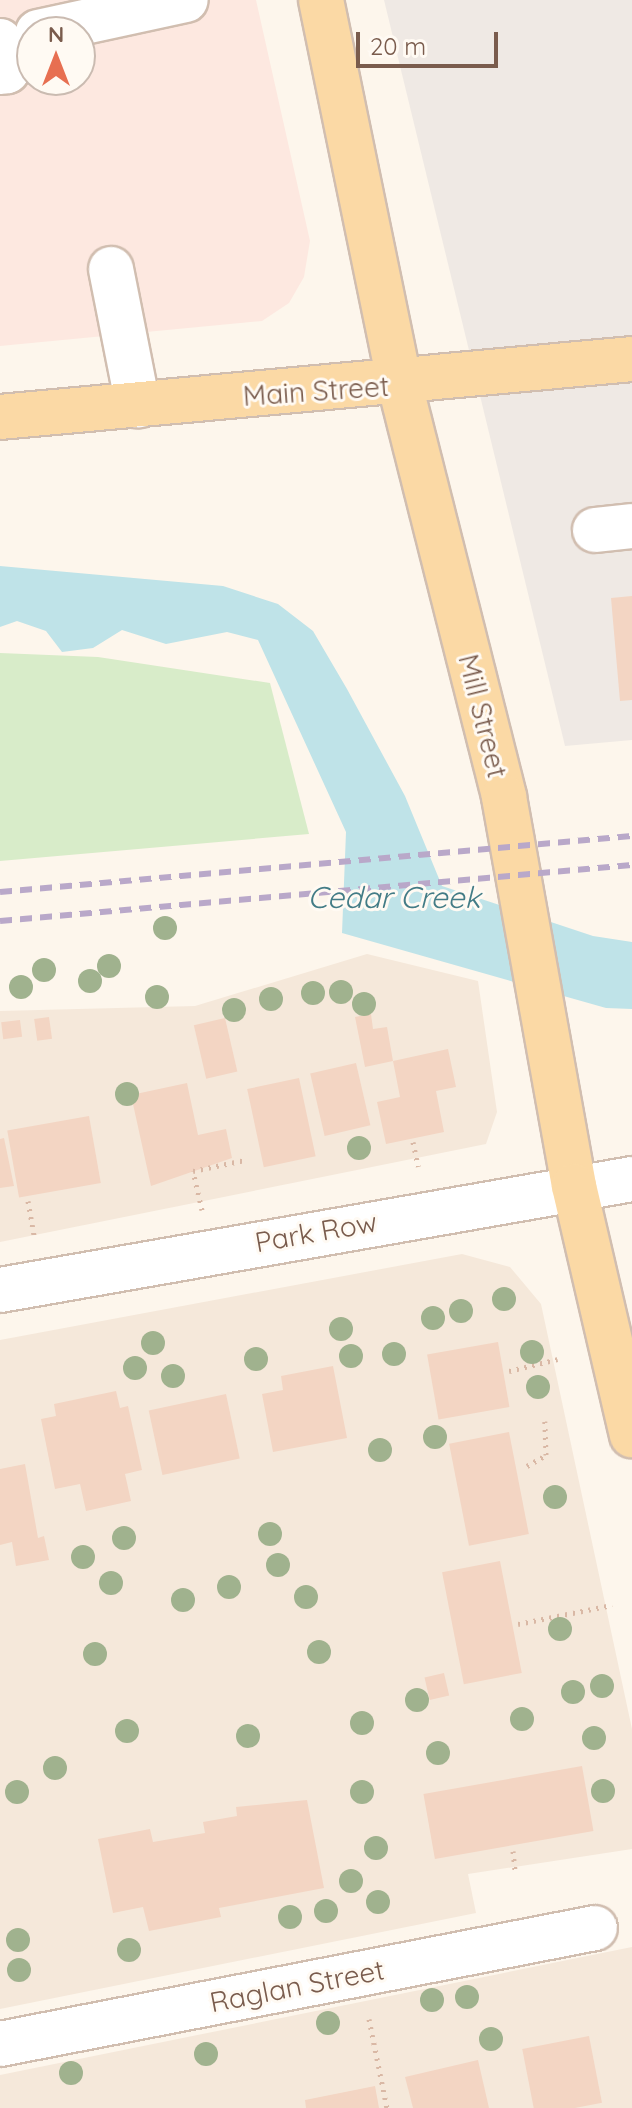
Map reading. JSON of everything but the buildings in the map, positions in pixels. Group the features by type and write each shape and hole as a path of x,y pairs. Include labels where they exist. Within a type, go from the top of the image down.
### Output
{"main road":[{"name":"Mill Street","path":"321,0 400,385 504,797 574,1186 632,1435"},
{"name":"Main Street","path":"0,417 400,385 632,359"}],"street":[{"path":"96,19 186,0"},
{"path":"0,40 7,71 0,72"},
{"path":"111,269 138,405"},
{"name":"Park Row","path":"0,1290 574,1186 632,1179"},
{"name":"Raglan Street","path":"0,2044 595,1928"}],"path":[{"path":"413,1142 418,1166"},
{"path":"202,1211 193,1171 245,1160"},
{"path":"28,1201 36,1242"},
{"path":"509,1371 558,1359"},
{"path":"527,1466 546,1455 545,1421"},
{"path":"518,1624 612,1605"},
{"path":"513,1851 515,1871"},
{"path":"360,1974 387,2108"}],"shaded area":[{"path":"0,0 256,0 310,241 304,277 289,303 262,321 0,346"},
{"path":"384,0 632,0 632,740 565,746"},
{"path":"367,954 478,981 497,1112 486,1144 0,1242 0,1011 195,1006"},
{"path":"462,1254 510,1267 541,1304 632,1729 632,1849 468,1874 476,1913 0,2009 0,1340"},
{"path":"632,1947 632,2108 0,2108 0,2075"}],"green space":[{"path":"0,653 98,657 270,683 309,834 0,861"}],"water":[{"name":"Cedar Creek","path":"0,566 223,586 278,604 313,631 347,689 405,796 442,886 593,936 632,942 632,1009 606,1008 342,933 346,832 258,640 227,632 166,644 122,630 93,648 62,652 46,631 17,621 0,627"}],"railway":[{"path":"0,892 632,836"},
{"path":"0,921 632,865"}]}
